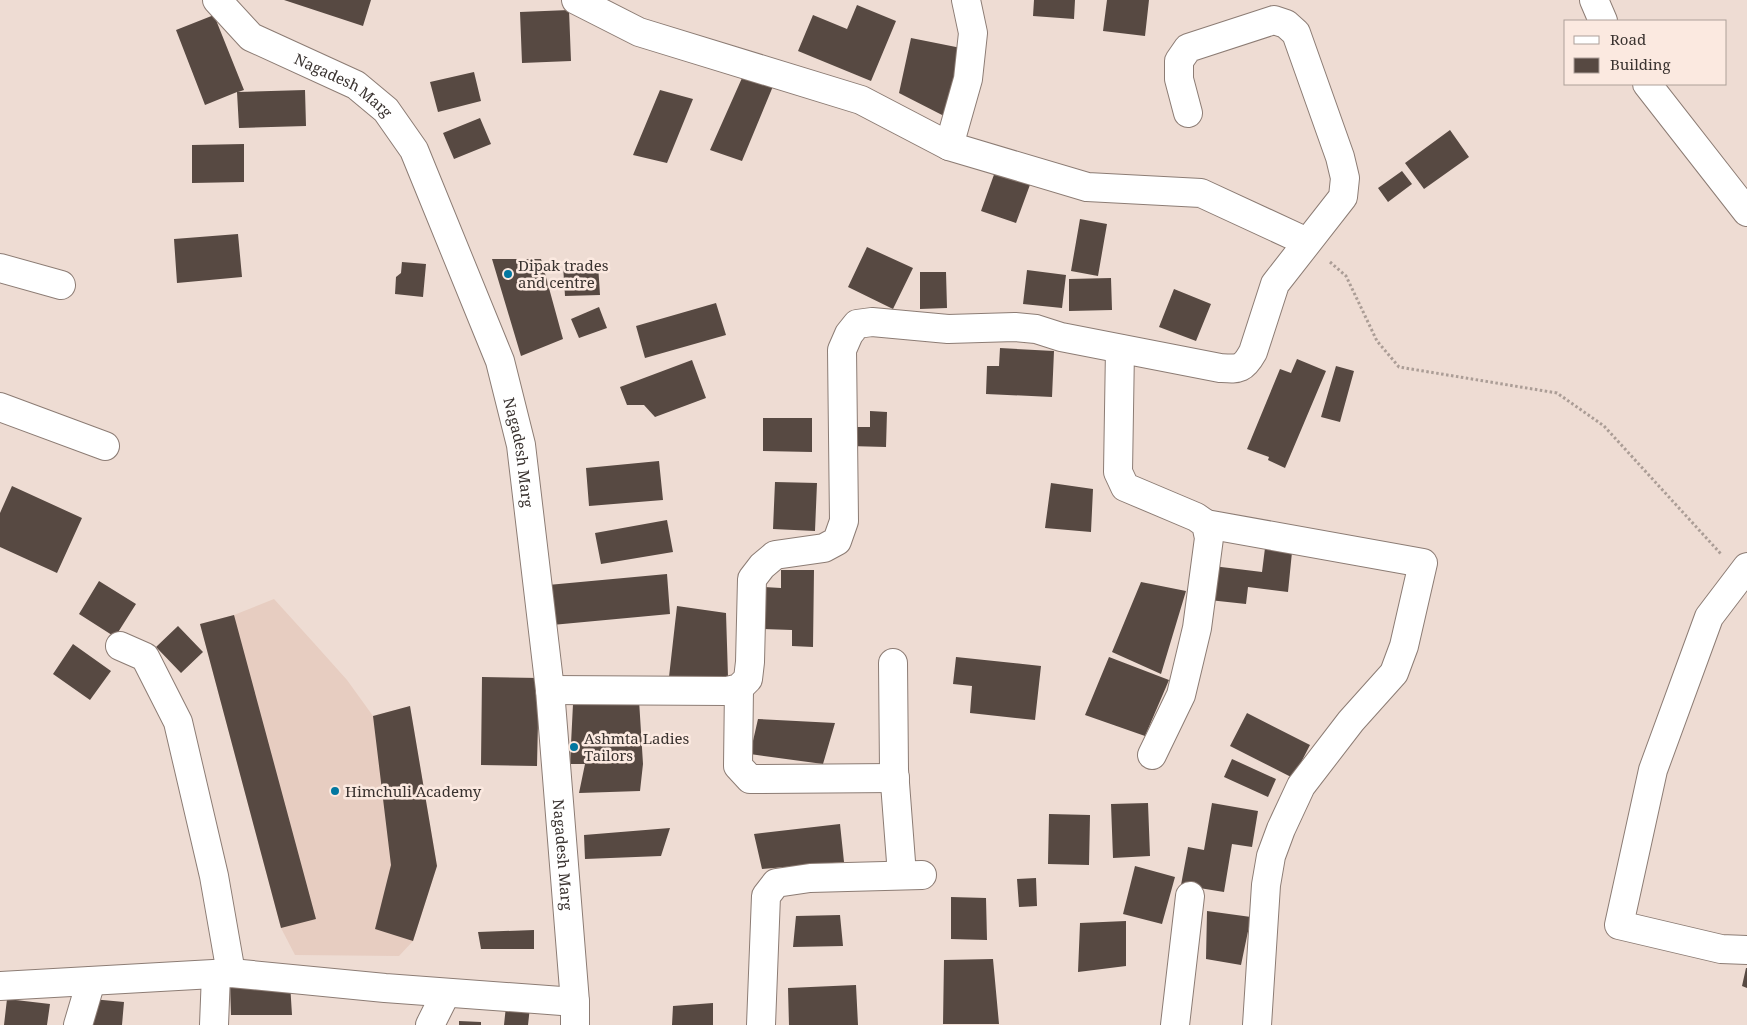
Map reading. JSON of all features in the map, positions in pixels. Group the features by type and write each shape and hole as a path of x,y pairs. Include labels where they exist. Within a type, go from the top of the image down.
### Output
{"street":[{"path":"576,0 640,32 861,100 949,146 1087,187 1201,193 1307,242"},
{"path":"949,146 968,79 973,33 966,0"},
{"path":"1594,0 1603,20"},
{"name":"Nagadesh Marg","path":"218,1 251,36 356,86 386,110 414,150 500,361 521,446 550,690 575,1014"},
{"path":"550,690 726,691 739,688 748,679 752,579 762,566 775,555 824,548 837,541 844,521 842,350 848,334 857,324 872,322 948,328 1036,328 1061,337 1220,368 1239,369 1247,362 1253,352 1275,284 1343,197 1344,178 1340,156 1296,34 1286,24 1274,20 1188,48 1179,61 1179,79 1188,113"},
{"path":"1648,85 1747,212"},
{"path":"0,268 61,285"},
{"path":"1120,349 1118,472 1125,487 1196,517 1206,524 1423,563 1404,646 1394,673 1351,721 1301,786 1271,856 1266,885 1257,1025"},
{"path":"0,406 105,446"},
{"path":"1152,756 1181,695 1197,628 1209,538 1206,524"},
{"path":"1744,572 1710,617 1653,770 1619,925 1721,949 1747,950"},
{"path":"120,646 145,657 178,722 214,876 224,973 214,1025"},
{"path":"760,1025 766,896 776,883 810,878 912,875 895,778 892,663"},
{"path":"739,688 738,766 750,779 895,778"},
{"path":"1175,1025 1190,896"},
{"path":"0,986 224,973 446,993 575,1014"},
{"path":"78,1025 91,981"},
{"path":"430,1025 446,993"}],"path":[{"path":"1307,242 1346,276 1377,341 1399,367 1557,394 1604,426 1744,572"}],"shaded area":[{"name":"Himchuli Academy","path":"274,599 347,680 373,716 410,706 437,866 413,941 399,956 295,955 281,928 200,624 234,615"}],"building":[{"path":"284,0 371,0 363,26"},
{"path":"1034,0 1075,0 1074,19 1033,16"},
{"path":"1107,0 1149,0 1145,36 1103,31"},
{"path":"857,5 896,21 871,81 798,51 813,15 847,29"},
{"path":"569,10 571,61 522,63 520,12"},
{"path":"214,15 244,90 238,92 305,90 306,126 239,128 237,92 205,105 176,30"},
{"path":"911,38 961,48 946,117 899,93"},
{"path":"746,69 776,79 742,161 710,150"},
{"path":"474,72 481,101 438,112 430,82"},
{"path":"660,90 693,99 667,163 633,155"},
{"path":"480,118 491,144 454,159 443,133"},
{"path":"1450,130 1469,157 1424,189 1405,163"},
{"path":"244,144 244,182 192,183 192,145"},
{"path":"996,169 1031,182 1016,223 981,211"},
{"path":"1402,171 1412,184 1388,202 1378,188"},
{"path":"1080,219 1107,224 1098,276 1071,271"},
{"path":"238,234 242,277 177,283 174,239"},
{"path":"867,247 913,268 893,309 848,287"},
{"path":"492,259 541,259 563,339 521,356"},
{"path":"402,262 426,264 423,297 395,294 396,277 401,273"},
{"path":"598,264 600,295 565,296 563,265"},
{"path":"1027,270 1066,275 1062,308 1023,304"},
{"path":"920,272 946,272 947,308 920,309"},
{"path":"1111,278 1112,310 1069,311 1069,279"},
{"path":"1174,289 1211,304 1196,341 1159,327"},
{"path":"716,303 726,335 645,358 636,326"},
{"path":"599,307 607,328 579,338 571,319"},
{"path":"1000,348 1054,351 1052,397 986,394 987,366 999,366"},
{"path":"1297,359 1326,371 1285,468 1268,460 1269,457 1247,449 1280,369 1291,373"},
{"path":"692,360 706,398 655,417 644,405 627,405 620,387"},
{"path":"1336,366 1354,371 1340,422 1321,417"},
{"path":"870,411 887,412 886,447 849,446 850,427 870,427"},
{"path":"763,418 812,418 812,452 763,451"},
{"path":"659,461 663,500 589,506 586,468"},
{"path":"775,482 817,483 815,531 773,529"},
{"path":"1051,483 1093,489 1091,532 1045,528"},
{"path":"12,486 82,518 57,573 0,547 0,513"},
{"path":"667,520 673,552 601,564 595,533"},
{"path":"1265,548 1292,552 1288,592 1248,587 1246,604 1209,600 1213,566 1262,572"},
{"path":"781,570 814,570 813,647 792,646 792,630 763,629 764,587 781,588"},
{"path":"667,574 670,614 552,625 548,585"},
{"path":"99,581 136,604 115,637 79,614"},
{"path":"1141,582 1186,591 1161,674 1112,652"},
{"path":"677,606 726,613 728,677 669,677"},
{"path":"234,615 316,919 281,928 200,624"},
{"path":"178,626 203,652 181,673 156,647"},
{"path":"73,644 111,671 90,700 53,674"},
{"path":"956,657 1041,666 1035,720 970,713 972,686 953,684"},
{"path":"1109,657 1169,680 1145,736 1085,715"},
{"path":"482,677 539,678 537,766 481,765"},
{"path":"639,700 643,764 640,791 579,793 585,764 570,764 573,704"},
{"path":"410,706 437,866 413,941 375,929 391,865 373,716"},
{"path":"1247,713 1310,745 1293,778 1230,746"},
{"path":"758,719 835,723 823,764 750,754"},
{"path":"1232,759 1276,779 1268,797 1224,777"},
{"path":"1148,803 1150,856 1113,858 1111,804"},
{"path":"1212,803 1258,811 1252,847 1232,844 1224,892 1181,885 1188,847 1204,850"},
{"path":"1049,814 1090,815 1089,865 1048,864"},
{"path":"840,824 844,862 762,869 754,834"},
{"path":"670,828 661,856 585,859 584,835"},
{"path":"1135,866 1175,877 1162,924 1123,914"},
{"path":"1036,878 1037,906 1019,907 1017,879"},
{"path":"951,897 986,898 987,940 951,939"},
{"path":"1207,911 1251,917 1241,965 1206,959"},
{"path":"840,915 843,946 793,947 796,916"},
{"path":"1126,921 1126,966 1078,972 1080,923"},
{"path":"534,930 534,949 481,949 478,932"},
{"path":"993,959 999,1024 943,1024 944,960"},
{"path":"1747,968 1747,988 1742,986"},
{"path":"290,983 292,1015 231,1015 230,984"},
{"path":"856,985 858,1025 789,1025 788,988"},
{"path":"7,999 50,1004 47,1025 4,1025"},
{"path":"92,999 124,1002 122,1025 88,1025"},
{"path":"713,1003 713,1025 672,1025 673,1006"},
{"path":"506,1006 530,1007 528,1025 504,1025"},
{"path":"459,1021 481,1022 481,1025 459,1025"}],"place":[{"name":"Dipak trades and centre","path":"508,274"},
{"name":"Ashmta Ladies Tailors","path":"574,747"},
{"name":"Himchuli Academy","path":"335,791"}]}
